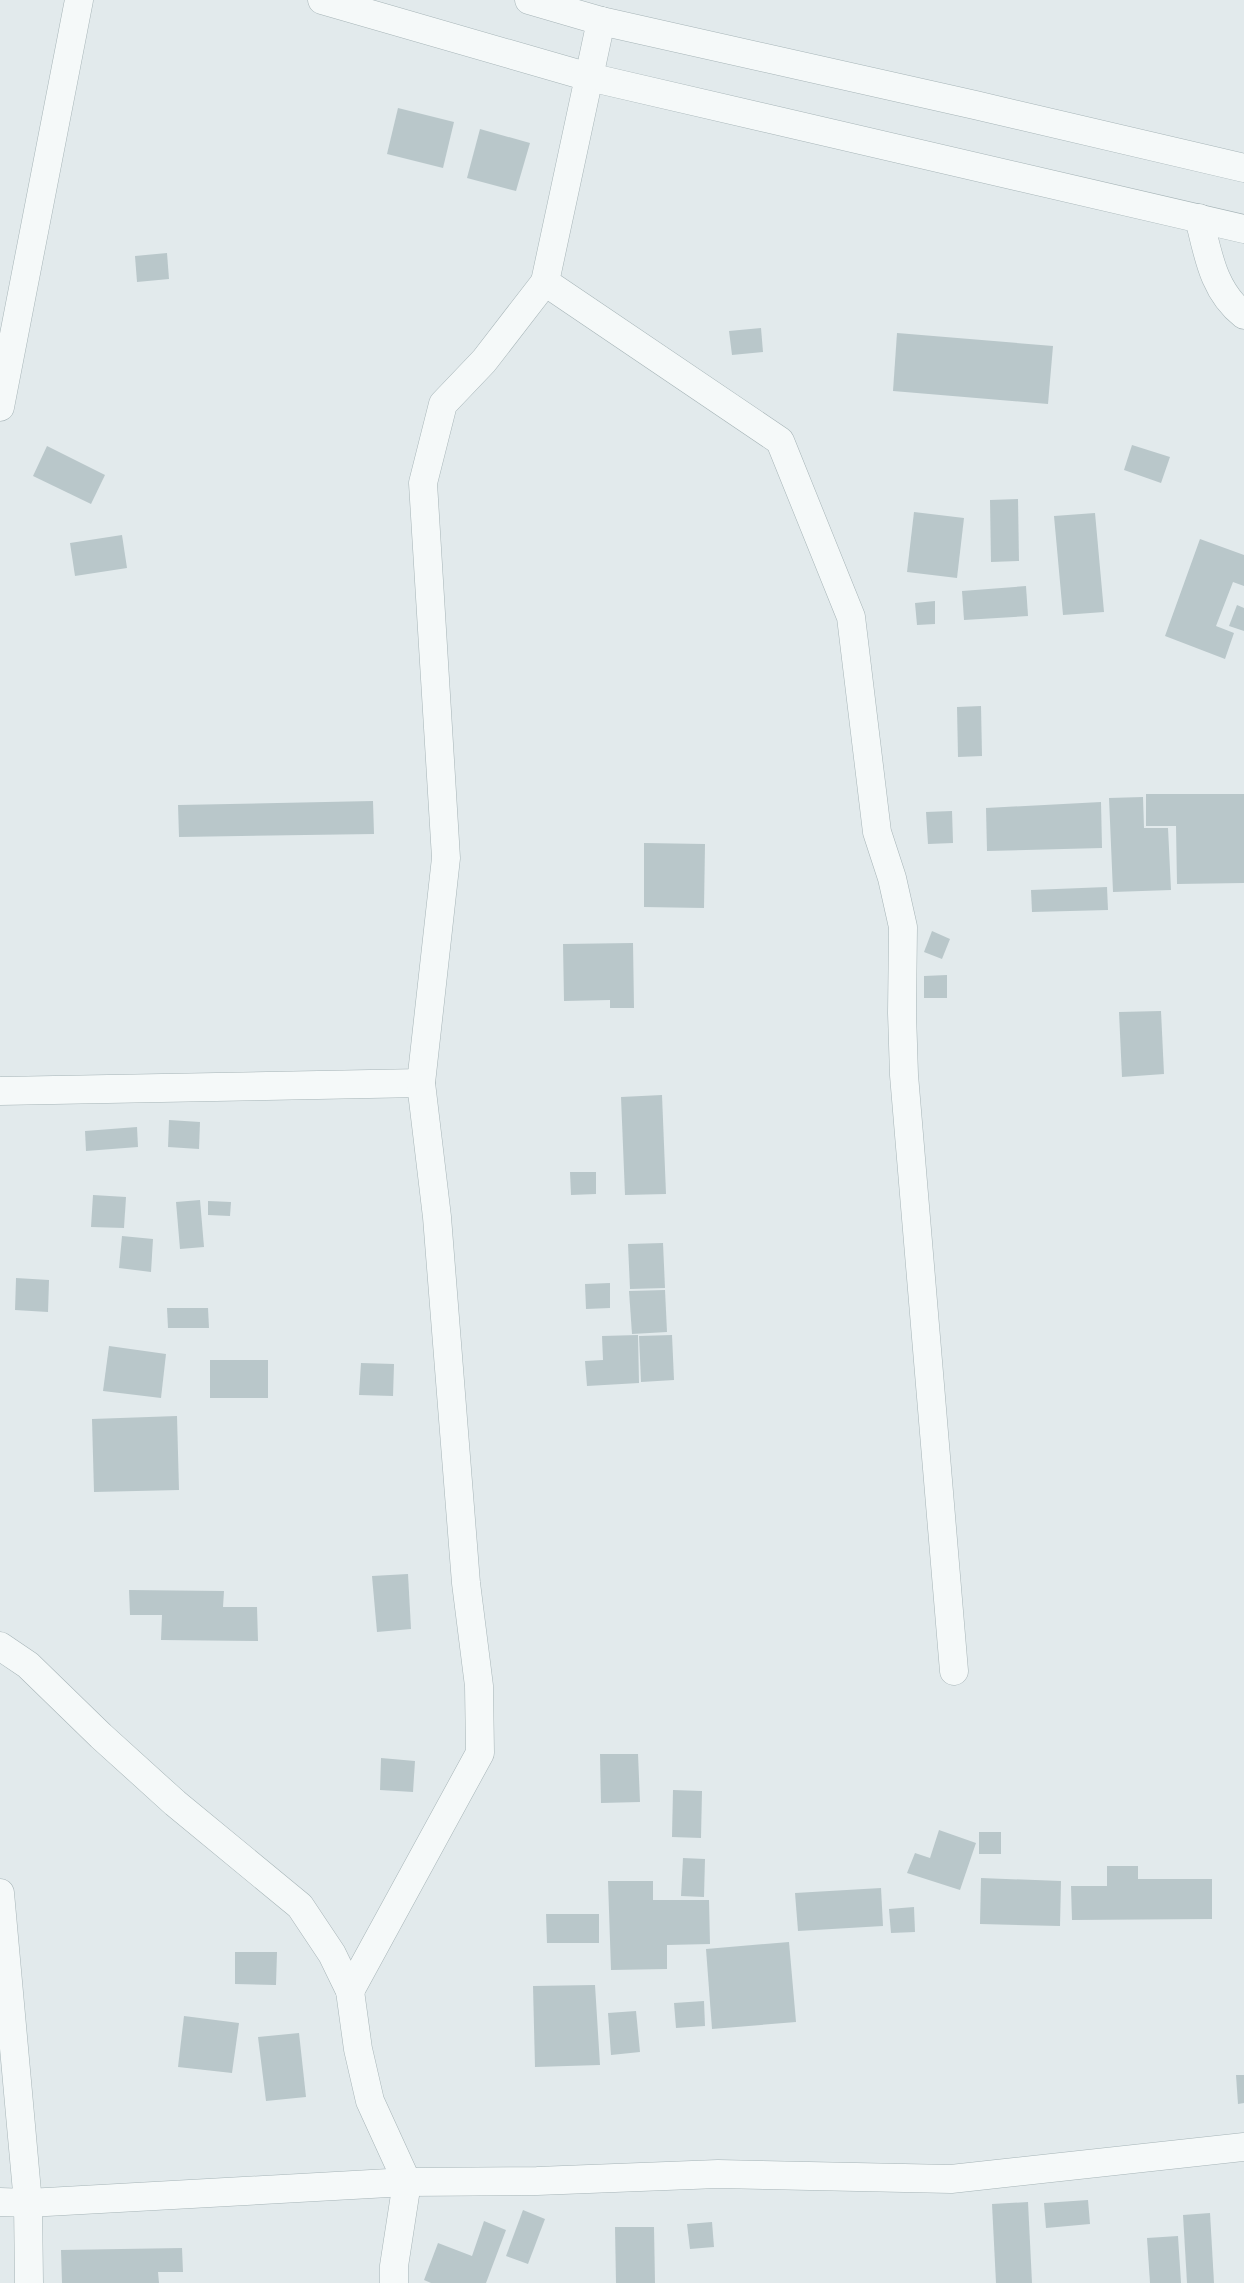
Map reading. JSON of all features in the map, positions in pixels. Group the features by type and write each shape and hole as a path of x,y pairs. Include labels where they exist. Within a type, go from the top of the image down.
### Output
{"street":[{"path":"0,407 79,0"},
{"path":"322,0 589,78 1199,218 1244,230"},
{"path":"529,0 601,21 1244,168"},
{"path":"350,1991 480,1754 479,1686 466,1582 437,1217 421,1083 446,858 423,483 443,404 484,361 545,282 601,21"},
{"path":"1199,218 1211,268 1221,292 1244,315"},
{"path":"545,282 780,441 851,617 877,832 892,878 903,927 902,1013 904,1075 954,1671"},
{"path":"0,1091 421,1083"},
{"path":"0,1646 28,1665 101,1736 175,1803 300,1906 332,1954 350,1991 358,2049 370,2101 407,2182 394,2266 394,2283"},
{"path":"0,1893 28,2203 29,2283"},
{"path":"0,2202 28,2203 407,2182 537,2181 718,2174 951,2178 1244,2148"}],"building":[{"path":"398,108 454,122 443,168 387,154"},
{"path":"480,129 530,143 516,191 467,178"},
{"path":"167,253 169,279 137,282 135,256"},
{"path":"761,328 763,352 732,355 729,331"},
{"path":"897,333 1053,346 1048,404 893,391"},
{"path":"1132,445 1170,457 1161,483 1124,470"},
{"path":"47,446 105,475 91,504 33,476"},
{"path":"1018,499 1019,561 991,562 990,500"},
{"path":"914,512 964,518 957,578 907,572"},
{"path":"1095,513 1104,612 1063,615 1054,516"},
{"path":"122,535 127,568 75,576 70,543"},
{"path":"1200,539 1244,555 1244,586 1233,582 1216,626 1234,633 1225,659 1165,636"},
{"path":"1026,586 1028,616 964,620 962,591"},
{"path":"935,601 935,624 917,625 915,603"},
{"path":"1237,605 1244,608 1244,631 1229,626"},
{"path":"981,706 982,756 958,757 957,707"},
{"path":"1146,794 1244,794 1244,883 1177,884 1176,826 1146,826"},
{"path":"1143,797 1144,828 1168,828 1171,890 1113,892 1109,798"},
{"path":"373,801 374,834 179,837 178,805"},
{"path":"1101,802 1102,848 987,851 986,808"},
{"path":"952,811 953,843 928,844 926,812"},
{"path":"644,843 705,844 704,908 644,907"},
{"path":"1107,887 1108,910 1032,912 1031,890"},
{"path":"932,931 950,939 942,959 924,952"},
{"path":"633,943 634,1008 610,1008 610,1000 564,1001 563,944"},
{"path":"947,975 947,998 924,998 924,976"},
{"path":"1161,1011 1164,1074 1122,1077 1119,1012"},
{"path":"662,1095 666,1194 625,1195 621,1097"},
{"path":"169,1120 200,1122 199,1149 168,1147"},
{"path":"137,1127 138,1147 86,1151 85,1131"},
{"path":"570,1172 596,1172 596,1194 571,1195"},
{"path":"93,1195 126,1197 124,1228 91,1227"},
{"path":"200,1200 204,1247 180,1249 176,1202"},
{"path":"208,1201 231,1202 230,1216 208,1215"},
{"path":"122,1236 153,1239 151,1272 119,1268"},
{"path":"663,1243 665,1288 630,1289 628,1244"},
{"path":"16,1278 49,1280 48,1312 15,1310"},
{"path":"610,1283 610,1308 586,1309 585,1284"},
{"path":"665,1290 667,1332 632,1334 629,1291"},
{"path":"167,1308 208,1308 209,1328 168,1328"},
{"path":"638,1335 639,1383 587,1386 585,1361 603,1360 602,1336"},
{"path":"672,1335 674,1380 641,1382 639,1336"},
{"path":"109,1346 166,1354 161,1398 103,1391"},
{"path":"210,1360 268,1360 268,1398 210,1398"},
{"path":"361,1363 394,1364 393,1396 359,1395"},
{"path":"177,1416 179,1490 94,1492 92,1419"},
{"path":"408,1574 411,1629 377,1632 372,1576"},
{"path":"129,1590 224,1591 223,1607 257,1607 258,1641 161,1640 162,1615 130,1615"},
{"path":"600,1754 638,1754 640,1802 601,1803"},
{"path":"381,1758 415,1761 413,1792 380,1790"},
{"path":"673,1790 702,1791 701,1838 672,1837"},
{"path":"939,1830 976,1843 960,1890 907,1873 915,1853 930,1858"},
{"path":"979,1832 1001,1832 1001,1854 979,1854"},
{"path":"683,1858 705,1859 704,1897 681,1896"},
{"path":"1107,1866 1138,1866 1138,1879 1212,1879 1212,1919 1072,1920 1071,1886 1107,1886"},
{"path":"981,1878 1061,1881 1060,1926 980,1924"},
{"path":"608,1881 653,1881 653,1900 709,1900 710,1944 667,1945 667,1969 611,1970"},
{"path":"881,1888 883,1926 798,1931 795,1893"},
{"path":"914,1907 915,1932 891,1933 889,1909"},
{"path":"546,1914 599,1914 599,1943 547,1943"},
{"path":"789,1942 796,2022 712,2029 706,1949"},
{"path":"235,1952 277,1952 276,1985 235,1984"},
{"path":"595,1985 600,2065 535,2067 533,1986"},
{"path":"704,2001 705,2026 676,2028 674,2003"},
{"path":"636,2011 640,2052 611,2055 608,2013"},
{"path":"184,2016 239,2023 232,2073 178,2067"},
{"path":"299,2033 306,2097 266,2101 258,2037"},
{"path":"1236,2075 1244,2075 1244,2103 1238,2104"},
{"path":"1088,2200 1090,2224 1046,2228 1044,2203"},
{"path":"1028,2202 1032,2283 996,2283 992,2204"},
{"path":"523,2210 545,2219 528,2264 506,2256"},
{"path":"1210,2213 1214,2283 1187,2283 1183,2215"},
{"path":"484,2221 506,2230 486,2283 431,2283 424,2280 438,2243 472,2256"},
{"path":"712,2222 714,2247 690,2249 687,2224"},
{"path":"615,2227 654,2227 655,2283 616,2283"},
{"path":"1178,2236 1181,2283 1150,2283 1147,2238"},
{"path":"182,2248 183,2272 158,2272 159,2283 62,2283 61,2250"}]}
